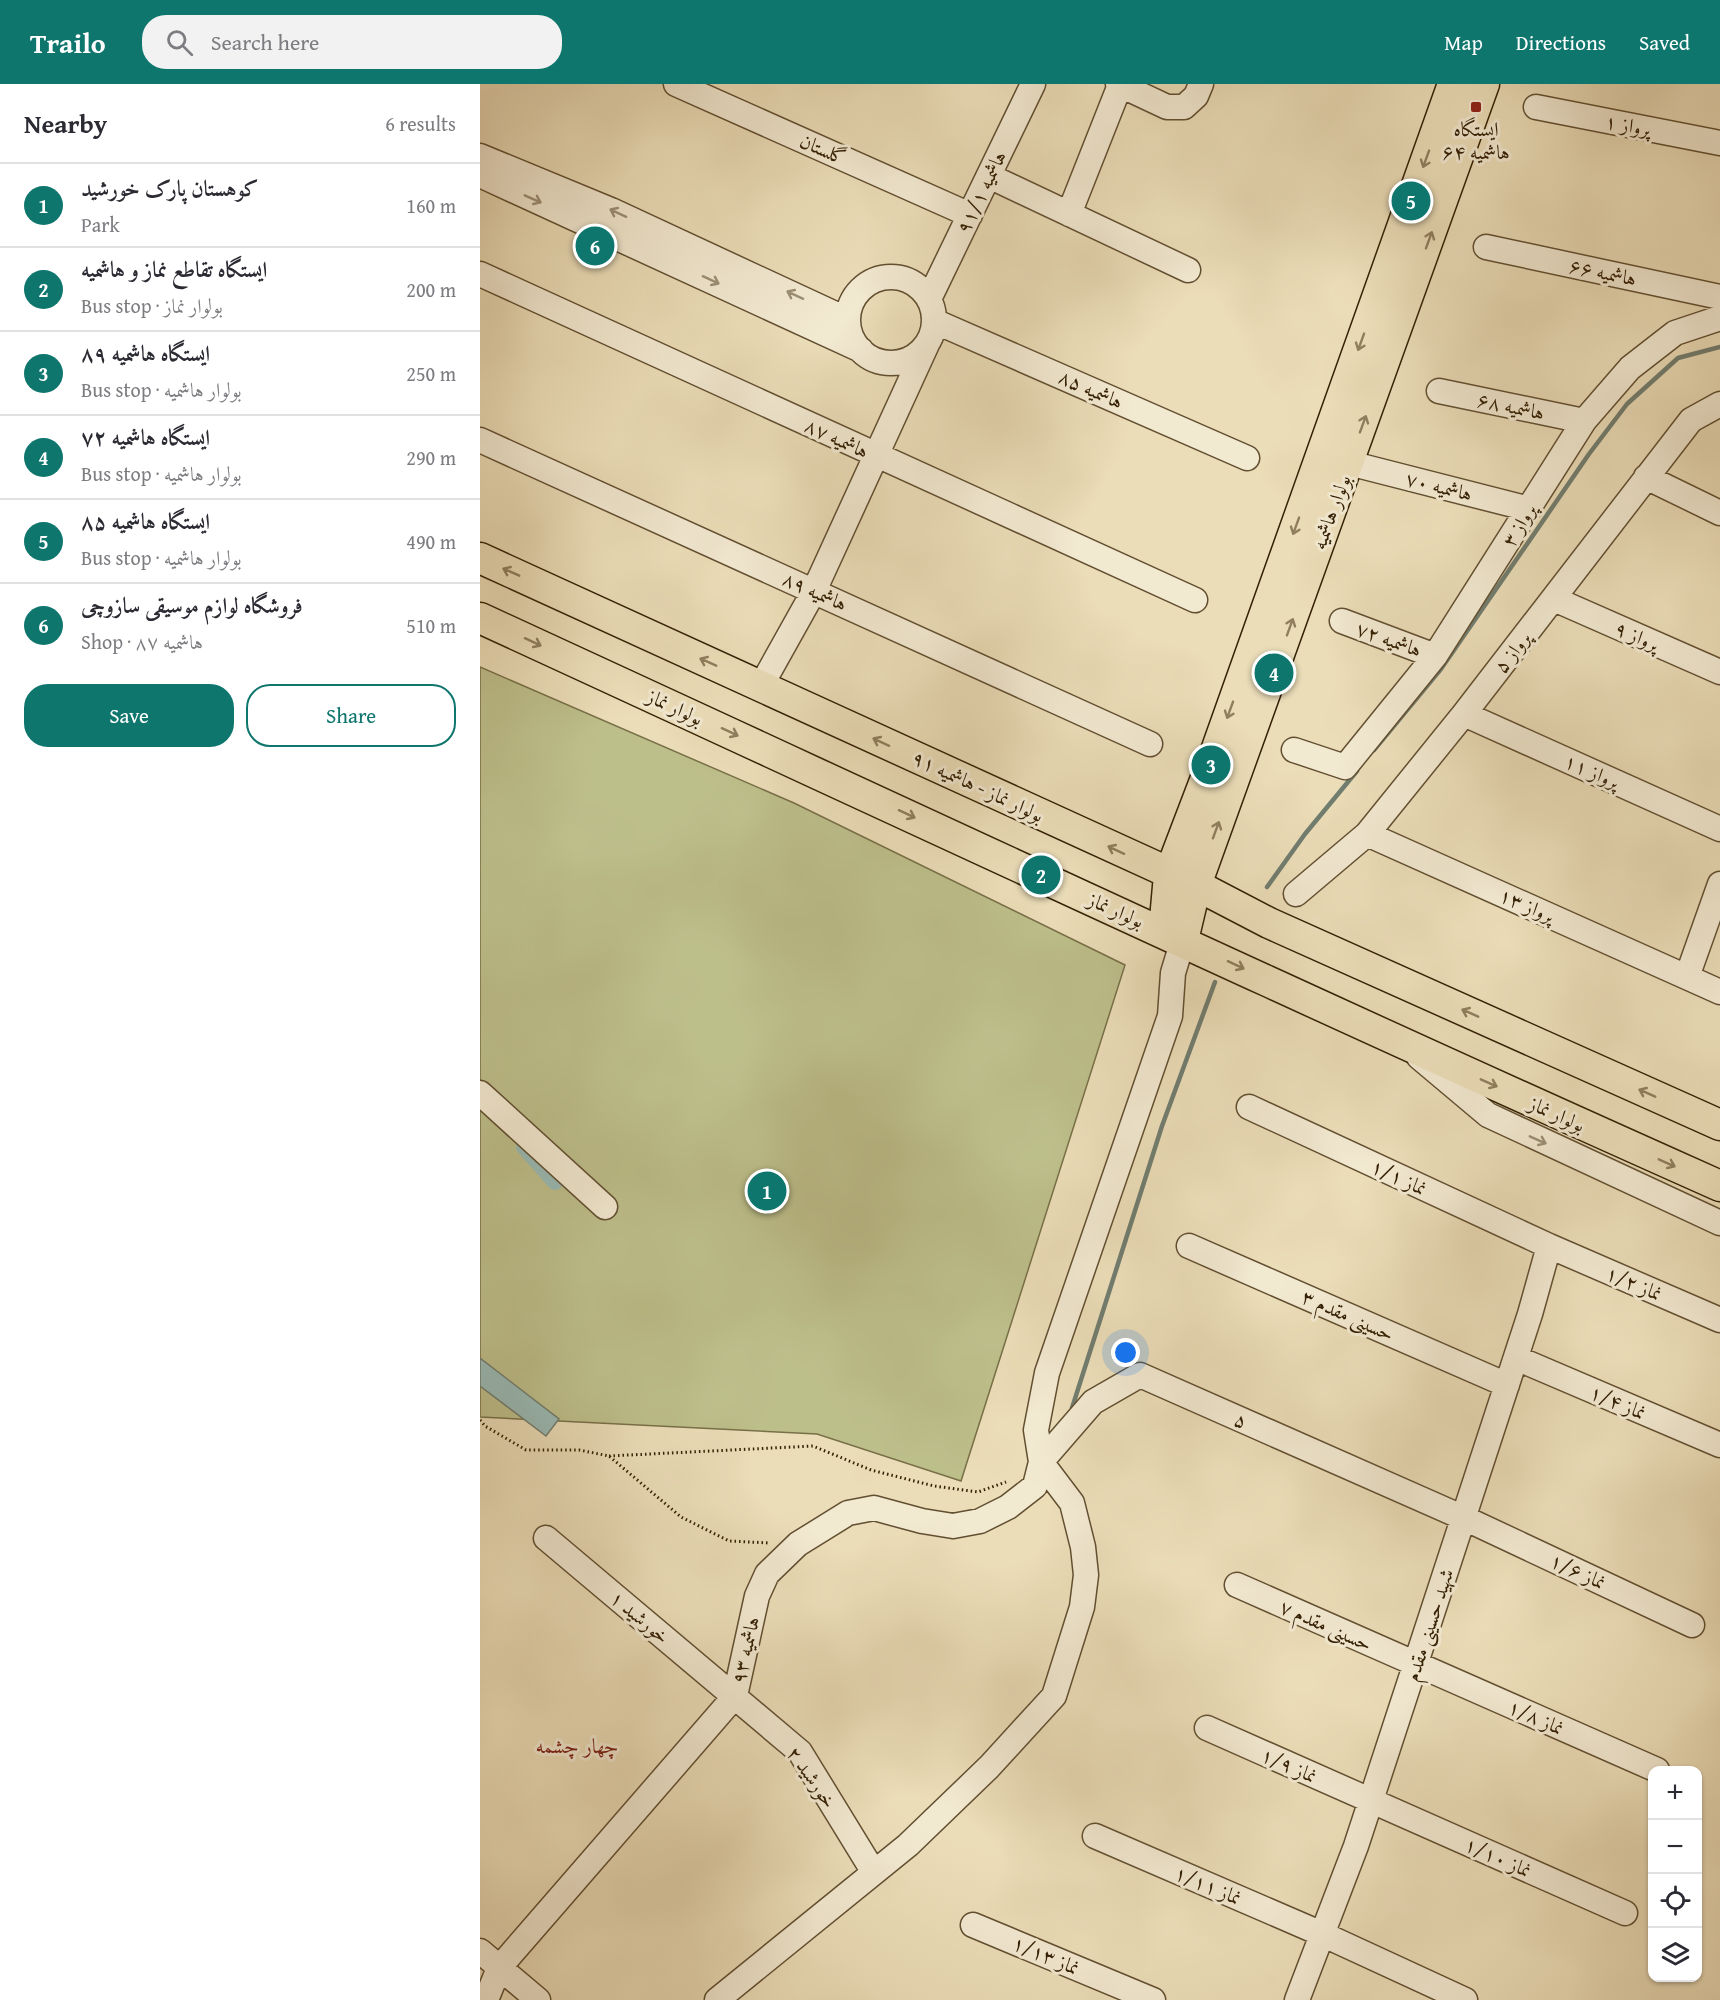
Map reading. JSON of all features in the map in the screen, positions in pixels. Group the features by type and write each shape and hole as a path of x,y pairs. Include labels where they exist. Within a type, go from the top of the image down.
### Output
{"main road":[{"name":"بولوار هاشمیه","path":"1174,936 1182,880 1211,765 1454,84"},
{"name":"بولوار هاشمیه","path":"1182,880 1349,463 1484,84"},
{"path":"480,558 761,686"},
{"name":"بولوار نماز","path":"480,618 1174,936 1406,1046 1720,1186"},
{"name":"بولوار نماز - هاشمیه ۹۱","path":"761,686 1182,880"},
{"path":"1182,880 1269,923 1720,1125"}],"street":[{"name":"گلستان","path":"676,84 970,214"},
{"name":"هاشمیه ۹۱/۱","path":"761,686 814,591 876,456 931,321 970,214 1033,84"},
{"path":"1069,214 1119,84 1167,107 1184,107 1196,96 1201,84"},
{"name":"پرواز ۱","path":"1536,107 1720,143"},
{"path":"480,156 610,210 848,320"},
{"path":"480,175 861,350"},
{"path":"988,176 1188,270"},
{"name":"هاشمیه ۶۶","path":"1486,247 1720,297"},
{"name":"هاشمیه ۸۷","path":"480,274 1195,600"},
{"path":"881,279 903,279 922,290 931,321 912,357 891,363 869,357 861,350 854,341 848,320 855,298 862,289 881,279"},
{"name":"پرواز ۳","path":"1294,750 1345,767 1435,656 1584,421 1630,368 1675,333 1720,318"},
{"name":"هاشمیه ۸۵","path":"931,321 1247,458"},
{"name":"هاشمیه ۶۸","path":"1439,391 1584,421"},
{"name":"پرواز ۵","path":"1296,894 1367,834 1554,599 1690,420 1720,404"},
{"name":"هاشمیه ۸۹","path":"480,440 1150,744"},
{"name":"هاشمیه ۷۰","path":"1349,463 1529,509"},
{"path":"1646,477 1720,513"},
{"name":"پرواز ۹","path":"1554,599 1720,672"},
{"name":"هاشمیه ۷۲","path":"1342,621 1435,656"},
{"name":"پرواز ۱۱","path":"1464,714 1720,829"},
{"name":"پرواز ۱۳","path":"1367,834 1720,992"},
{"path":"1687,977 1720,884"},
{"path":"1035,1486 1041,1462 1036,1430 1047,1373 1170,1016 1174,936"},
{"path":"1406,1046 1488,1115 1720,1223"},
{"path":"480,1093 605,1207"},
{"name":"نماز ۱/۱","path":"1249,1107 1549,1246"},
{"name":"حسینی مقدم ۳","path":"1189,1246 1507,1385"},
{"name":"نماز ۱/۲","path":"1549,1246 1720,1320"},
{"name":"شهید حسینی مقدم","path":"1297,2000 1371,1801 1516,1358 1549,1246"},
{"name":"نماز ۱/۴","path":"1516,1358 1720,1445"},
{"name":"۵","path":"1041,1462 1093,1402 1140,1375 1464,1518"},
{"path":"717,2000 873,1871 908,1845 989,1767 1054,1696 1082,1607 1086,1575 1083,1547 1072,1503 1041,1462"},
{"name":"هاشمیه ۹۳","path":"498,1968 735,1696 757,1596 767,1574 798,1544 848,1513 874,1508 922,1521 953,1526 980,1521 1008,1507 1035,1486"},
{"name":"نماز ۱/۶","path":"1464,1518 1692,1624"},
{"name":"خورشید ۱","path":"546,1538 735,1696"},
{"name":"حسینی مقدم ۷","path":"1237,1585 1416,1664"},
{"name":"نماز ۱/۸","path":"1416,1664 1648,1766"},
{"name":"خورشید ۲","path":"735,1696 800,1752 873,1871"},
{"name":"نماز ۱/۹","path":"1207,1728 1371,1801"},
{"name":"نماز ۱/۱۰","path":"1371,1801 1625,1913"},
{"name":"نماز ۱/۱۱","path":"1095,1836 1322,1934 1465,2000"},
{"name":"نماز ۱/۱۳","path":"973,1925 1153,2000"},
{"path":"480,1951 538,2000"},
{"path":"486,2000 498,1968"}],"path":[{"path":"480,1420 485,1426 526,1450 579,1450 609,1456 813,1446 871,1470 934,1486 978,1492 1015,1479 1035,1486"},
{"path":"609,1456 681,1517 729,1541 798,1544"}],"green space":[{"path":"480,667 794,803 1125,965 961,1481 817,1434 480,1417"}],"water":[{"path":"480,1358 559,1419 546,1436 480,1386"}],"waterway":[{"path":"1374,750 1441,669 1589,454 1627,404 1678,358 1720,347"},
{"path":"1267,887 1305,834 1357,771"},
{"path":"1072,1408 1162,1126 1215,982"},
{"path":"524,1147 555,1182"}],"place":[{"name":"ایستگاه هاشمیه ۶۴","path":"1476,107"},
{"name":"ایستگاه هاشمیه ۸۵","path":"1411,201"},
{"name":"فروشگاه لوازم موسیقی سازوچی","path":"595,246"},
{"name":"ایستگاه هاشمیه ۷۲","path":"1274,673"},
{"name":"ایستگاه هاشمیه ۸۹","path":"1211,765"},
{"name":"ایستگاه تقاطع نماز و هاشمیه","path":"1041,875"},
{"name":"کوهستان پارک خورشید","path":"767,1191"}],"district":[{"name":"چهار چشمه","path":"577,1746"}]}
